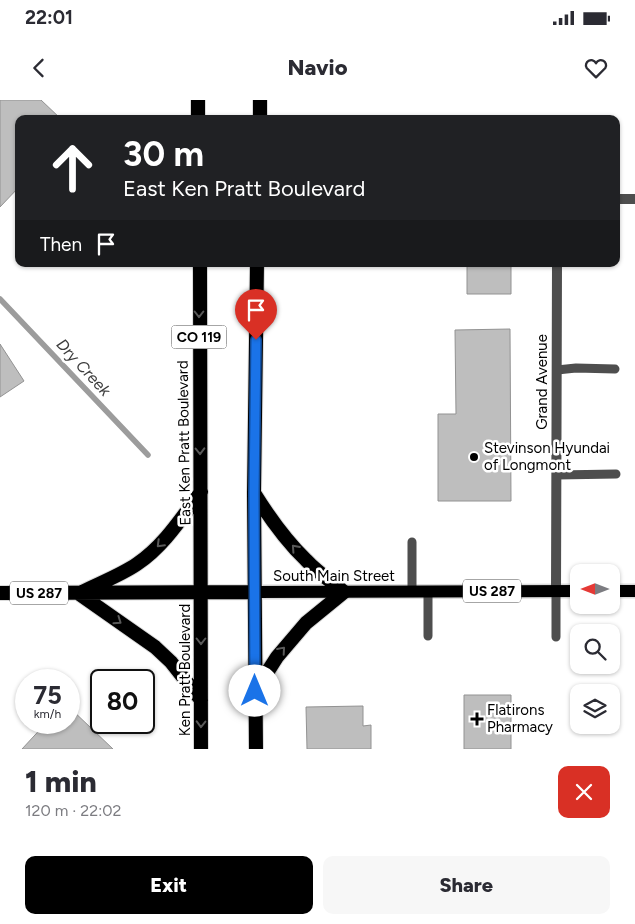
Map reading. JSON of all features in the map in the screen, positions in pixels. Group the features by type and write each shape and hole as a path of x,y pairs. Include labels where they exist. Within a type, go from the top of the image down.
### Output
{"highway":[{"path":"198,100 198,115"},
{"path":"260,100 260,115"},
{"name":"East Ken Pratt Boulevard","path":"200,267 201,592"},
{"path":"256,749 254,493 258,267"},
{"path":"201,492 171,533 152,553 137,565 78,593 155,647 171,662 201,700"},
{"path":"254,493 274,525 306,561 344,592 300,630 276,656 255,691"},
{"name":"Ken Pratt Boulevard","path":"201,592 201,749"},
{"name":"South Main Street","path":"0,593 254,592"}],"main road":[{"name":"South Main Street","path":"254,592 570,591"},
{"path":"620,591 635,591"}],"street":[{"path":"620,199 635,199"},
{"name":"Grand Avenue","path":"556,591 558,267"}],"lane":[{"path":"557,370 576,368 614,369"},
{"path":"557,475 616,474"},
{"path":"412,542 412,592"},
{"path":"556,591 556,637"},
{"path":"428,592 428,636"}],"building":[{"path":"0,100 41,100 57,115 15,115 15,191 0,207"},
{"path":"467,267 511,267 511,294 467,294"},
{"name":"Stevinson Hyundai of Longmont","path":"510,329 511,501 438,501 438,414 456,414 455,330"},
{"path":"0,344 24,381 0,397"},
{"path":"464,695 511,695 511,749 464,749"},
{"path":"363,706 363,726 371,725 371,749 307,749 306,707"},
{"path":"80,718 90,727 90,734 97,734 113,749 22,749 36,734 80,734"}],"waterway":[{"name":"Dry Creek","path":"0,299 148,455"}],"place":[{"name":"Stevinson Hyundai of Longmont","path":"474,457"},
{"name":"Flatirons Pharmacy","path":"477,719"}],"route":[{"path":"255,691 254,493 256,340"}]}
